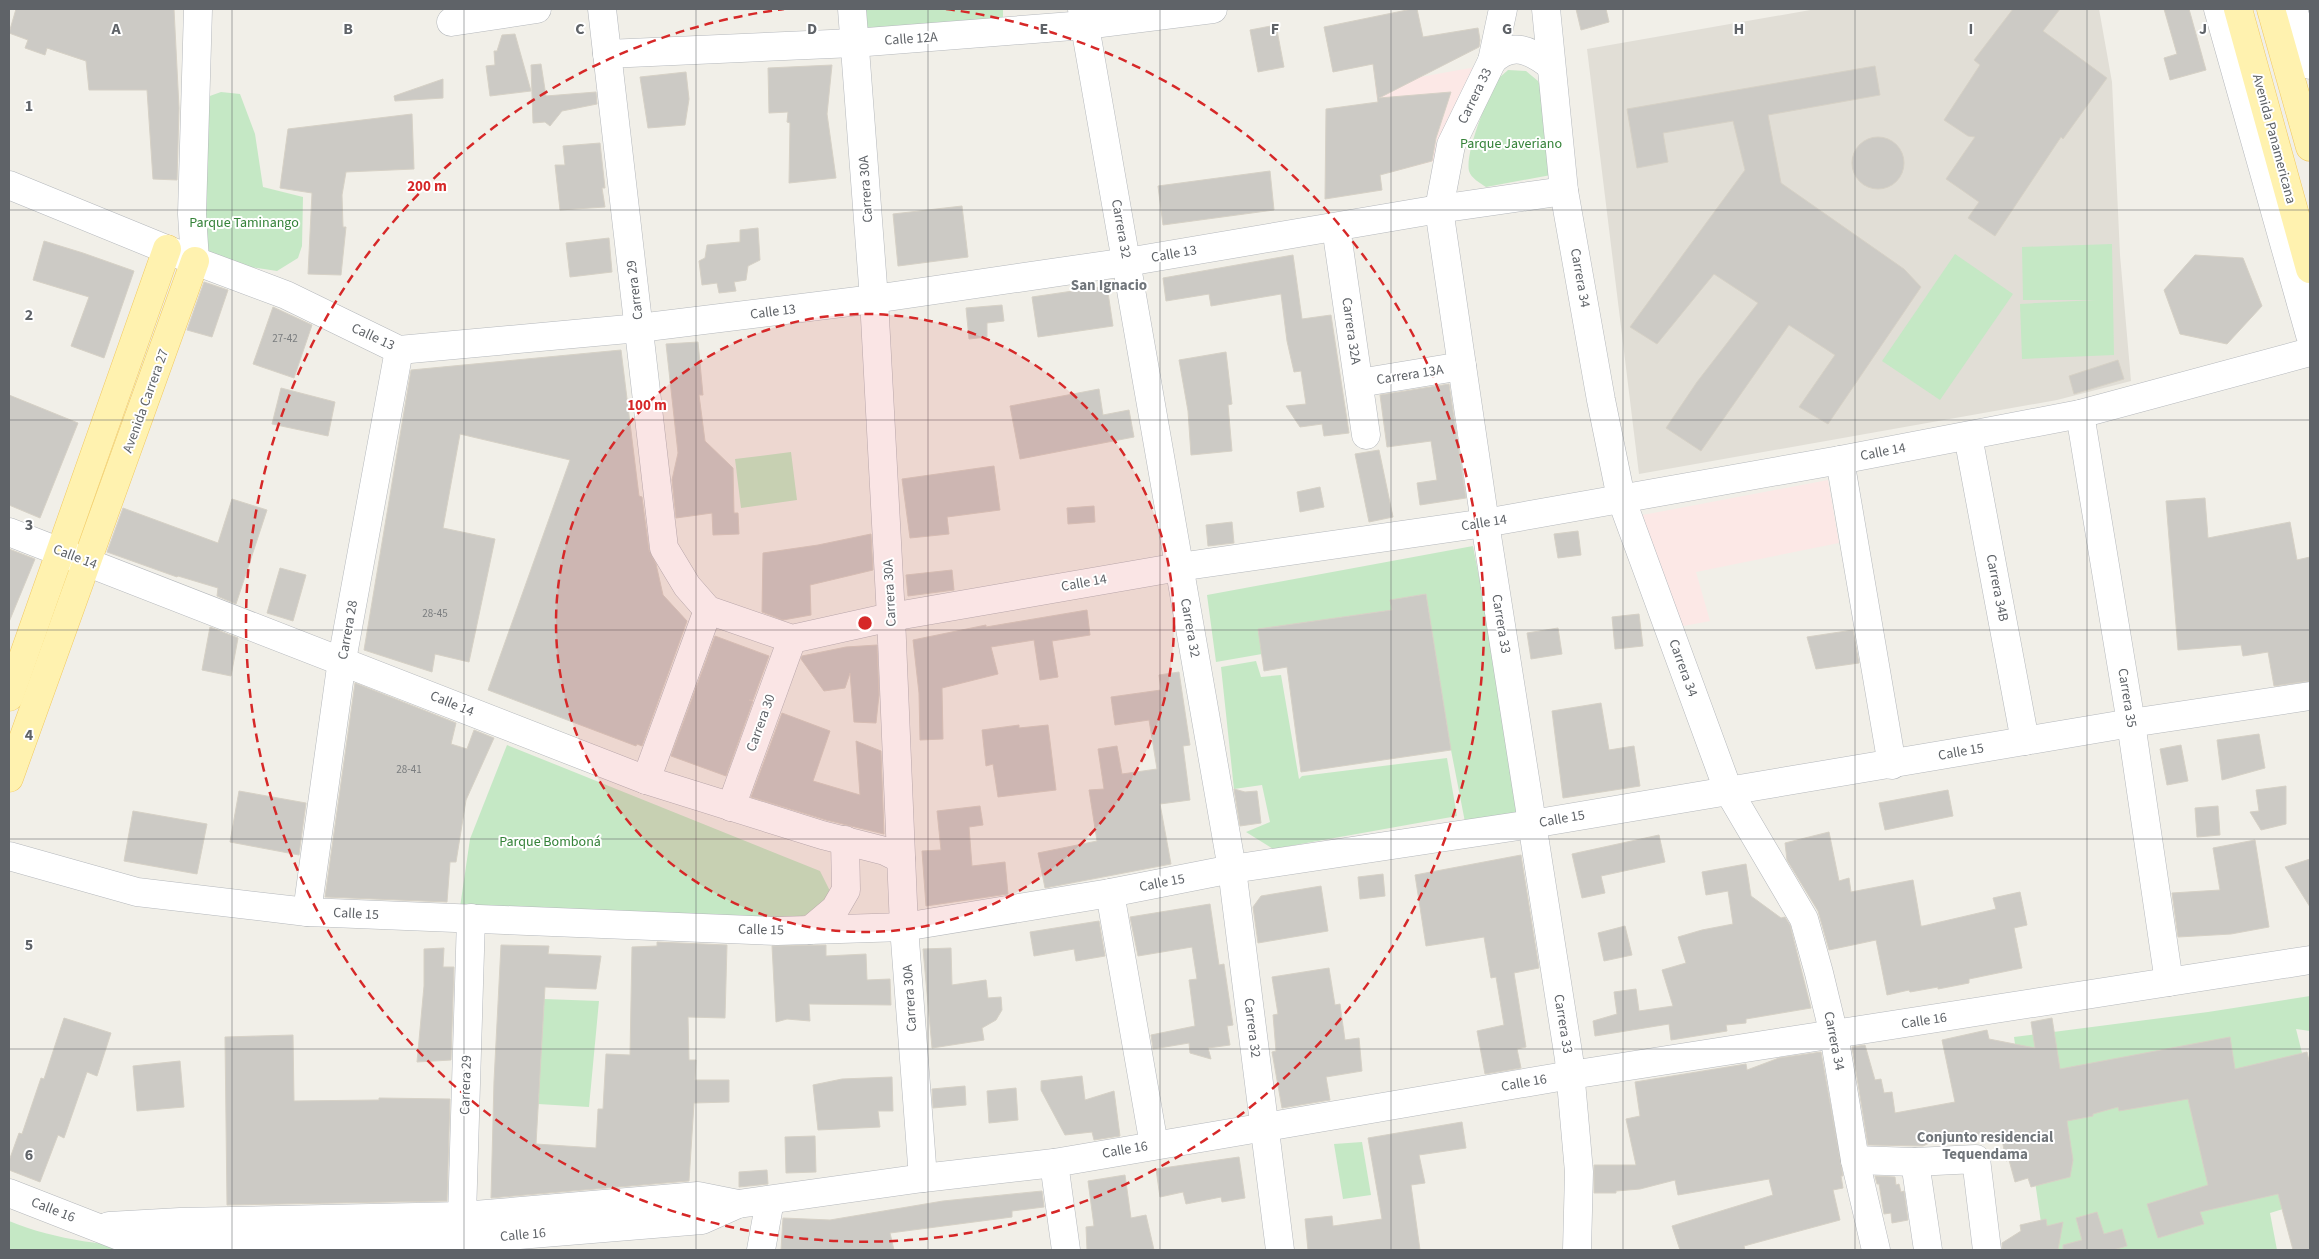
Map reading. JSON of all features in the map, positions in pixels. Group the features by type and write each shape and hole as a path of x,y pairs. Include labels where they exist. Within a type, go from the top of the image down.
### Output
{"main road":[{"path":"2271,9 2310,147"},
{"name":"Avenida Panamericana","path":"2231,20 2303,257"},
{"path":"9,697 167,249"},
{"name":"Avenida Carrera 27","path":"9,778 195,261"}],"street":[{"name":"Avenida Carrera 27","path":"195,261 192,214 198,9"},
{"path":"451,22 537,9"},
{"name":"Carrera 29","path":"602,9 664,548 675,568 708,610"},
{"name":"Carrera 30A","path":"852,9 874,299 891,617 904,927 923,1178"},
{"name":"Calle 12A","path":"607,54 854,43 1084,17 1213,9"},
{"name":"Carrera 33","path":"1503,9 1492,61 1451,145 1439,210 1485,523 1571,1075 1579,1172 1577,1250"},
{"name":"Carrera 34","path":"1546,9 1564,191 1601,400 1621,498 1728,790 1804,919 1834,1035 1855,1160 1876,1250"},
{"path":"2293,9 2310,65"},
{"name":"Carrera 32","path":"1084,17 1232,869 1280,1250"},
{"path":"1492,61 1501,52 1519,49 1541,58 1551,66"},
{"name":"Calle 13","path":"9,185 195,261 286,295 399,350 639,328 874,299 1126,262 1564,191"},
{"name":"Carrera 32A","path":"1336,227 1366,436"},
{"path":"2303,257 2310,335"},
{"name":"Carrera 28","path":"306,912 342,660 399,350"},
{"name":"Calle 14","path":"792,639 891,617 1179,566 1485,523 1968,436 2080,414 2310,352"},
{"name":"Carrera 13A","path":"1359,384 1462,366"},
{"name":"Carrera 35","path":"2080,414 2131,723 2169,982"},
{"name":"Carrera 34B","path":"1968,436 2026,741"},
{"path":"1840,460 1892,765"},
{"name":"Calle 14","path":"9,532 342,660 646,780 731,807 885,850 901,859"},
{"path":"646,780 708,610 792,639"},
{"name":"Carrera 30","path":"731,807 792,639"},
{"name":"Calle 15","path":"9,856 137,892 306,912 777,931 904,927 1110,893 1232,869 1532,824 1728,790 1892,765 2131,723 2310,696"},
{"path":"810,930 835,909 846,890 845,840"},
{"path":"1110,893 1154,1145"},
{"name":"Carrera 29","path":"458,1235 471,918"},
{"name":"Calle 16","path":"9,1193 98,1227 180,1222 458,1235 698,1196 738,1204 1054,1162 1571,1075 2310,960"},
{"path":"1855,1160 1915,1162 1976,1158 1987,1250"},
{"path":"1054,1162 1066,1250"},
{"path":"1915,1162 1928,1250"},
{"path":"761,1250 770,1200"}],"shaded area":[{"path":"1816,9 2099,9 2112,82 2120,255 2131,381 2057,400 1639,474 1587,49"},
{"path":"1476,67 1450,138 1436,141 1439,160 1387,173 1375,85"},
{"path":"1828,480 1839,543 1696,572 1710,621 1673,628 1632,517"}],"green space":[{"path":"866,9 1003,9 1003,25 867,32"},
{"name":"Parque Javeriano","path":"1508,70 1526,71 1538,81 1544,97 1551,175 1486,187 1470,174 1470,152 1473,139 1493,89 1498,80"},
{"name":"Parque Taminango","path":"221,92 240,94 255,134 263,187 303,197 302,246 298,258 277,271 243,266 209,254 198,199 207,97"},
{"path":"2112,244 2114,355 2022,359 2020,304 2095,300 2023,300 2022,247"},
{"path":"1955,254 2013,294 1940,400 1882,361"},
{"path":"791,452 797,500 741,508 735,459"},
{"path":"1473,546 1524,813 1465,822 1451,750 1426,594 1391,600 1392,610 1259,629 1262,654 1216,662 1207,595"},
{"path":"1256,661 1261,677 1281,675 1299,779 1302,776 1447,758 1457,816 1273,849 1246,832 1270,822 1262,785 1234,789 1221,667"},
{"name":"Parque Bomboná","path":"507,745 820,871 830,891 821,909 792,920 459,914 470,839"},
{"path":"2310,996 2310,1031 2296,1029 2310,1085 2310,1201 2270,1213 2277,1250 2045,1250 2014,1037 2208,1012"},
{"path":"544,999 599,1001 589,1107 538,1104"},
{"path":"1362,1142 1371,1195 1343,1199 1334,1144"},
{"path":"9,1221 64,1238 161,1250 9,1250"}],"building":[{"path":"16,9 174,9 179,108 177,180 153,179 147,90 89,90 86,61 47,48 45,55 25,48 28,40 9,33"},
{"path":"1417,9 1423,37 1478,28 1480,40 1479,47 1379,98 1451,92 1436,138 1432,161 1380,175 1382,190 1325,199 1326,109 1378,102 1373,64 1333,72 1324,27"},
{"path":"1576,9 1606,9 1609,22 1581,30"},
{"path":"2013,9 2060,9 2043,31 2107,78 2063,139 2061,137 1995,236 1968,218 1979,202 1946,179 1975,137 1968,136 1944,120 1980,65 1974,60"},
{"path":"2164,9 2189,9 2206,70 2170,80 2164,58 2177,54"},
{"path":"1276,25 1284,67 1258,72 1250,30"},
{"path":"515,34 531,91 490,96 486,66 495,65 494,51 497,51 502,35"},
{"path":"541,64 546,96 596,92 597,104 562,111 550,126 545,122 533,123 531,65"},
{"path":"832,65 827,114 836,178 789,183 790,123 787,122 788,112 769,113 768,68"},
{"path":"1875,66 1880,95 1768,115 1781,183 1904,269 1921,287 1828,424 1799,407 1835,355 1789,325 1701,451 1666,428 1697,382 1758,303 1714,274 1657,344 1630,327 1745,170 1733,121 1663,133 1668,162 1637,168 1627,109"},
{"path":"686,72 689,99 685,125 648,128 640,77"},
{"path":"443,79 443,98 395,101 394,96"},
{"path":"412,114 414,169 346,172 342,195 343,227 346,227 341,275 308,274 312,193 280,188 288,129"},
{"path":"1878,137 1888,139 1896,145 1902,153 1904,163 1902,173 1896,181 1888,187 1878,189 1868,187 1860,181 1854,173 1852,163 1854,153 1860,145 1868,139"},
{"path":"600,143 605,188 602,188 605,207 560,210 555,165 565,165 563,146"},
{"path":"1270,171 1274,210 1163,225 1158,186"},
{"path":"962,206 968,257 898,266 893,214"},
{"path":"758,228 760,260 748,266 746,280 734,282 736,291 719,293 717,283 702,285 699,261 705,258 707,245 740,242 740,230"},
{"path":"609,238 612,272 570,277 566,243"},
{"path":"44,241 134,271 104,358 71,346 89,297 33,280"},
{"path":"1293,255 1302,319 1331,315 1349,433 1324,436 1322,424 1300,427 1286,406 1306,404 1301,371 1294,372 1287,341 1281,294 1211,306 1209,294 1166,301 1163,278"},
{"path":"2195,255 2243,258 2262,306 2227,344 2180,334 2164,290"},
{"path":"204,282 228,290 212,337 187,330"},
{"path":"1107,286 1113,326 1038,337 1032,297"},
{"path":"1002,305 1004,321 987,323 987,337 969,339 966,308"},
{"path":"273,307 312,325 294,378 253,364"},
{"path":"698,342 703,395 699,395 705,441 733,468 734,513 738,513 739,534 713,535 712,513 676,518 672,480 678,453 666,344"},
{"path":"621,350 639,496 642,497 649,550 656,564 663,595 687,621 642,746 637,744 636,746 488,690 570,460 460,434 443,528 495,539 469,662 435,654 432,672 364,650 411,370"},
{"path":"1226,352 1232,404 1228,405 1232,451 1191,455 1188,411 1179,360"},
{"path":"2118,360 2124,379 2074,394 2069,376"},
{"path":"1449,384 1466,498 1420,505 1417,483 1437,480 1431,441 1387,447 1380,395"},
{"path":"281,388 335,402 328,436 272,424"},
{"path":"1099,389 1103,415 1129,410 1134,437 1020,459 1010,406"},
{"path":"9,395 78,423 40,518 9,505"},
{"path":"1379,450 1393,517 1369,522 1355,454"},
{"path":"994,466 1000,510 947,517 949,534 910,538 902,479"},
{"path":"1320,487 1324,507 1300,512 1297,492"},
{"path":"2205,498 2208,538 2290,522 2297,560 2310,557 2310,681 2274,686 2268,652 2243,656 2241,645 2178,650 2166,501"},
{"path":"232,499 267,510 236,604 217,596 218,588 177,577 107,552 123,508 218,543"},
{"path":"1094,506 1095,522 1068,524 1067,508"},
{"path":"1232,522 1234,543 1208,546 1206,525"},
{"path":"1578,531 1581,555 1558,558 1554,534"},
{"path":"871,534 873,570 810,585 811,615 783,620 762,612 763,553 818,545"},
{"path":"9,549 35,559 9,622"},
{"path":"280,568 306,575 293,621 267,613"},
{"path":"952,570 954,590 908,596 906,575"},
{"path":"1426,594 1451,750 1301,772 1287,667 1264,671 1258,629 1392,610 1390,600"},
{"path":"1087,610 1090,635 1052,641 1058,677 1040,680 1034,640 991,647 998,674 942,688 943,739 920,740 919,693 913,640 986,625 986,627"},
{"path":"1639,614 1643,646 1615,649 1612,617"},
{"path":"210,627 238,638 231,676 202,670"},
{"path":"1558,628 1562,654 1531,659 1527,633"},
{"path":"1853,630 1859,663 1816,669 1807,637"},
{"path":"715,636 769,656 753,700 749,700 753,701 726,776 671,756"},
{"path":"877,645 879,695 876,723 854,722 850,673 845,688 824,691 801,659 802,656 846,647"},
{"path":"1179,672 1190,745 1183,746 1190,800 1160,804 1171,864 1045,888 1038,853 1097,841 1089,790 1104,789 1098,749 1117,746 1122,774 1157,769 1149,720 1115,725 1111,697 1161,690 1159,675"},
{"path":"355,683 456,723 451,744 467,749 474,730 494,738 466,800 456,862 450,862 447,902 325,897"},
{"path":"1601,703 1609,750 1634,746 1640,786 1563,798 1552,711"},
{"path":"782,713 830,731 813,781 860,795 856,741 881,751 884,834 826,820 751,797"},
{"path":"1019,725 1019,728 1048,725 1056,790 998,797 993,764 986,766 982,730"},
{"path":"2259,734 2265,768 2222,780 2217,740"},
{"path":"2181,745 2188,781 2167,785 2160,749"},
{"path":"2286,786 2286,824 2261,830 2250,812 2259,811 2256,790"},
{"path":"1234,789 1245,792 1257,791 1261,823 1240,826"},
{"path":"1948,790 1953,816 1885,830 1879,803"},
{"path":"239,791 306,803 299,855 230,842"},
{"path":"980,806 983,825 969,827 972,866 1005,862 1008,894 926,906 922,851 941,850 937,811"},
{"path":"2218,806 2220,835 2197,837 2195,808"},
{"path":"133,811 207,824 197,874 124,861"},
{"path":"1829,832 1839,881 1849,878 1851,892 1913,880 1921,926 1996,909 1993,898 2020,892 2027,925 2014,928 2022,968 1969,979 1969,983 1938,989 1938,987 1910,992 1909,990 1887,995 1876,940 1829,950 1818,911 1787,860 1785,843"},
{"path":"1659,835 1665,862 1601,876 1605,893 1582,898 1572,854"},
{"path":"2255,840 2269,927 2231,934 2178,937 2172,893 2220,890 2213,848"},
{"path":"1521,855 1539,968 1514,973 1526,1047 1517,1049 1521,1068 1485,1074 1477,1031 1504,1025 1496,977 1491,978 1484,937 1426,946 1415,875"},
{"path":"2310,859 2310,907 2285,867"},
{"path":"1746,864 1751,896 1781,918 1785,917 1790,925 1811,1008 1746,1019 1746,1023 1726,1025 1727,1031 1671,1040 1669,1024 1595,1036 1593,1021 1617,1014 1614,992 1636,989 1639,1011 1673,1006 1662,970 1686,963 1678,937 1733,924 1728,891 1706,895 1702,872"},
{"path":"1383,874 1385,896 1360,899 1358,877"},
{"path":"1321,886 1328,931 1258,943 1253,907 1261,896"},
{"path":"1210,904 1219,965 1224,964 1233,1025 1227,1026 1230,1045 1208,1048 1211,1059 1190,1053 1189,1043 1153,1049 1151,1035 1195,1026 1189,980 1197,979 1192,947 1138,956 1130,917"},
{"path":"1099,921 1105,956 1076,961 1074,949 1034,956 1030,932"},
{"path":"1625,926 1632,955 1604,961 1598,933"},
{"path":"657,942 727,945 725,1018 688,1017 689,1060 696,1060 695,1080 729,1080 729,1102 694,1103 689,1181 491,1198 494,1081 501,945 549,946 548,954 601,956 596,989 545,987 536,1144 596,1148 598,1109 603,1109 606,1054 630,1055 632,947 657,946"},
{"path":"826,945 826,956 866,954 867,980 890,979 891,1005 809,1004 810,1021 787,1019 776,1022 772,946"},
{"path":"444,948 443,967 454,967 451,1060 417,1062 424,986 424,949"},
{"path":"951,948 952,985 986,980 988,998 1001,997 1002,1010 996,1020 982,1028 984,1040 932,1048 923,949"},
{"path":"1329,968 1335,1005 1340,1004 1345,1040 1359,1038 1362,1071 1326,1077 1330,1100 1282,1108 1272,1052 1276,1051 1273,1015 1278,1014 1272,977"},
{"path":"64,1018 111,1033 97,1076 87,1072 64,1138 58,1135 40,1182 9,1170 9,1161 19,1133 22,1134 41,1078 44,1079"},
{"path":"2052,1018 2060,1069 2230,1037 2235,1069 2307,1052 2310,1065 2310,1250 2293,1250 2278,1194 2200,1212 2204,1224 2158,1238 2147,1204 2208,1185 2188,1099 2119,1111 2118,1107 2093,1114 2093,1116 2067,1121 2073,1160 2070,1177 2031,1187 2028,1178 2015,1182 2009,1160 2006,1161 2002,1139 1998,1140 1997,1135 1950,1142 1949,1134 1923,1146 1868,1145 1852,1047 1865,1045 1875,1080 1881,1079 1884,1093 1892,1092 1895,1113 1955,1102 1942,1040 1987,1030 1989,1039 2035,1048 2031,1022"},
{"path":"293,1035 294,1101 379,1100 379,1098 450,1099 447,1201 227,1205 225,1037"},
{"path":"1821,1052 1843,1176 1841,1176 1843,1188 1833,1190 1840,1220 1744,1246 1745,1250 1680,1250 1672,1226 1773,1195 1769,1179 1678,1195 1675,1180 1640,1189 1616,1191 1616,1193 1594,1193 1594,1165 1636,1165 1626,1119 1640,1116 1635,1082 1746,1064 1747,1070 1779,1058"},
{"path":"180,1061 184,1107 137,1111 133,1066"},
{"path":"1082,1076 1085,1100 1114,1091 1120,1136 1094,1140 1092,1132 1065,1135 1041,1090 1041,1081"},
{"path":"892,1077 893,1111 878,1111 880,1127 818,1130 813,1085 842,1079"},
{"path":"965,1086 966,1105 933,1108 932,1089"},
{"path":"1016,1088 1018,1120 989,1123 987,1091"},
{"path":"1462,1122 1466,1148 1419,1155 1425,1183 1411,1185 1420,1250 1308,1250 1305,1219 1332,1216 1333,1226 1382,1219 1368,1138"},
{"path":"815,1136 816,1172 786,1173 785,1137"},
{"path":"1239,1157 1245,1198 1222,1202 1221,1197 1186,1204 1183,1192 1160,1197 1156,1169"},
{"path":"767,1170 768,1184 739,1187 739,1172"},
{"path":"1125,1175 1131,1218 1146,1215 1154,1250 1087,1250 1086,1227 1094,1226 1088,1181"},
{"path":"1875,1176 1895,1177 1896,1185 1899,1184 1901,1192 1904,1191 1908,1220 1892,1223 1891,1213 1884,1214 1879,1184 1877,1184"},
{"path":"1042,1191 1044,1207 1012,1211 1012,1217 890,1233 894,1250 781,1250 783,1218 830,1220 943,1201"},
{"path":"2097,1212 2104,1234 2122,1229 2127,1246 2113,1250 2063,1250 2063,1245 2082,1240 2076,1218"},
{"path":"2046,1219 2047,1226 2063,1222 2058,1250 2002,1250 2002,1243 2021,1231 2020,1225"}],"district":[{"name":"San Ignacio","path":"1109,285"},
{"name":"Conjunto residencial Tequendama","path":"1985,1146"}]}
